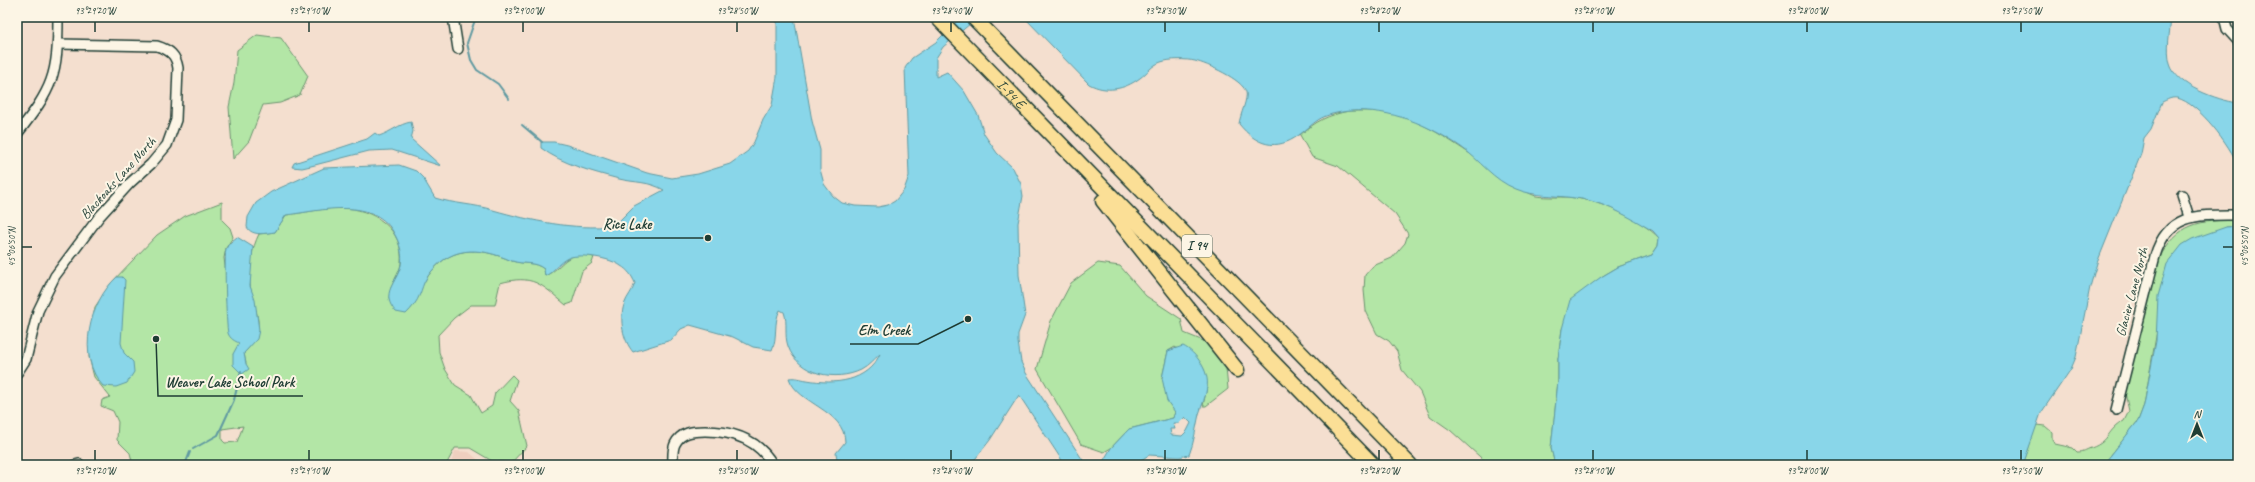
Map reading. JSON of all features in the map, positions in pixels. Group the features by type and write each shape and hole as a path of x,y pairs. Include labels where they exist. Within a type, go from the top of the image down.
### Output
{"highway":[{"name":"I-94 E","path":"937,17 1057,142"},
{"name":"I 94","path":"973,17 1410,465"},
{"name":"I 94","path":"1057,142 1373,465"},
{"path":"1057,142 1237,370"}],"street":[{"path":"17,134 37,108 52,82 56,69 58,17"},
{"path":"453,17 458,49"},
{"path":"2224,17 2227,29 2238,41"},
{"name":"Blackoaks Lane North","path":"17,373 26,359 38,312 55,276 114,200 162,153 172,133 176,120 178,68 177,61 171,52 157,46 58,44"},
{"path":"2182,195 2189,217 2238,215"},
{"name":"Glacier Lane North","path":"2116,410 2158,246 2168,231 2189,217"},
{"path":"673,465 675,444 681,437 687,433 714,431 734,434 759,448 773,465"}],"shaded area":[{"path":"455,451 469,452 484,465 450,465"}],"green space":[{"path":"257,35 281,38 308,76 300,95 280,103 263,105 249,141 233,159 229,107 234,83 237,50"},
{"path":"1349,111 1383,112 1409,119 1423,125 1450,141 1523,190 1540,197 1571,197 1608,207 1642,224 1659,238 1658,246 1652,255 1618,267 1601,277 1562,329 1558,359 1558,381 1551,448 1555,465 1489,465 1450,430 1430,416 1420,392 1402,370 1397,351 1389,341 1377,334 1366,311 1364,290 1365,275 1373,266 1392,258 1405,243 1408,234 1395,214 1338,166 1312,157 1300,135 1323,119 1335,114"},
{"path":"222,202 222,220 230,228 233,237 226,248 224,258 227,282 226,300 240,343 233,355 246,364 244,353 252,344 258,327 258,320 250,284 250,265 253,252 259,234 275,232 286,215 341,208 364,212 375,216 384,223 392,231 401,251 399,271 391,288 389,298 406,314 414,304 426,279 435,268 454,254 476,251 499,256 516,262 533,264 544,269 545,276 570,257 584,255 594,257 592,263 582,271 572,303 566,305 543,286 529,280 511,280 500,283 495,305 471,305 454,318 438,335 439,352 445,369 455,385 471,395 481,413 492,406 495,393 512,375 517,380 510,401 519,411 527,446 511,463 492,461 470,448 455,448 446,465 133,465 130,453 117,440 118,422 113,411 101,406 102,400 110,397 94,377 89,357 90,333 95,307 111,283 157,235 185,216","holes":["243,426 237,442 225,443 222,440 222,429"]},
{"path":"2238,220 2238,226 2226,227 2158,325 2144,405 2138,421 2103,465 2023,465 2036,425 2045,426 2052,432 2052,439 2055,444 2073,448 2079,452 2102,442 2118,424 2124,421 2129,411 2125,393 2159,259 2166,247 2174,238 2191,226 2212,221"},
{"path":"1098,263 1120,266 1146,296 1181,319 1184,333 1206,342 1226,368 1228,389 1206,406 1203,406 1207,387 1204,369 1175,347 1168,351 1162,378 1175,412 1173,418 1129,429 1111,448 1104,452 1081,444 1037,369 1051,321 1071,283"}],"water":[{"path":"777,17 794,17 812,121 820,150 820,169 824,184 833,196 842,203 855,206 878,207 888,205 895,201 904,190 909,176 905,68 912,58 936,42 961,17 978,17 943,47 936,58 936,77 947,72 964,91 978,115 984,134 997,153 1013,168 1021,184 1023,196 1018,223 1019,275 1025,315 1018,334 1021,362 1026,373 1086,465 1065,465 1019,395 990,440 976,458 968,465 941,465 906,459 889,461 875,459 873,463 875,465 838,465 836,453 845,442 843,431 837,422 801,394 794,387 789,378 828,382 849,379 859,376 867,371 880,354 864,368 851,374 830,375 809,370 800,364 793,356 788,346 786,338 786,320 784,312 780,310 772,350 753,347 733,337 690,325 681,329 671,340 633,352 624,336 622,317 624,305 635,283 626,269 616,263 602,258 586,256 571,257 563,261 545,276 544,269 533,264 516,262 499,256 476,251 454,254 435,268 425,281 416,302 406,314 396,312 389,299 391,288 401,265 402,257 400,246 395,235 386,222 374,214 346,208 330,209 286,215 275,232 256,233 249,230 247,227 248,217 256,203 271,192 324,168 399,165 416,171 423,178 435,198 449,202 486,208 553,224 583,227 614,226 634,206 664,190 647,184 619,179 578,167 549,154 541,148 541,142 554,142 567,145 647,173 672,178 698,174 730,164 748,151 772,105 777,77"},
{"path":"1024,17 2171,17 2168,53 2170,64 2174,72 2180,79 2199,91 2220,99 2238,103 2238,165 2228,147 2213,126 2195,108 2177,98 2171,98 2162,102 2151,129 2144,138 2141,154 2097,263 2090,287 2076,357 2071,369 2041,413 2023,465 1555,465 1551,448 1558,381 1558,359 1562,329 1570,300 1601,277 1618,267 1652,255 1658,246 1659,238 1653,231 1616,210 1596,202 1523,192 1516,189 1500,180 1468,152 1449,139 1422,125 1394,115 1380,112 1350,111 1329,115 1322,118 1291,140 1274,145 1267,144 1252,137 1239,124 1246,95 1243,87 1224,73 1195,61 1178,60 1161,62 1134,82 1121,88 1102,89 1095,87 1089,84"},
{"path":"411,122 413,131 411,139 441,166 392,150 369,151 302,168 292,167 294,163 367,139 375,133 379,136 403,124"},
{"path":"2238,226 2238,465 2103,465 2138,421 2144,405 2156,341 2158,296 2167,264 2182,245 2192,239 2226,227"},
{"path":"237,237 253,247 250,286 255,300 259,330 257,339 244,353 246,364 249,369 242,374 233,365 233,354 239,343 234,341 228,333 226,304 225,253 229,244"},
{"path":"117,277 122,277 125,280 121,343 124,353 133,362 134,372 127,383 116,387 103,386 95,374 90,360 88,345 89,330 99,300"},
{"path":"1183,346 1188,349 1201,363 1206,375 1207,381 1204,400 1189,455 1179,457 1149,455 1133,465 1101,465 1111,448 1129,429 1173,418 1175,412 1167,401 1162,378 1168,351","holes":["1185,417 1191,423 1187,431 1182,436 1171,435 1170,429 1175,429 1173,423 1179,423"]}],"waterway":[{"path":"476,17 467,43 471,60 477,70 498,84 509,99"},
{"path":"522,125 542,142"},
{"path":"193,449 218,435 234,400 241,371"},
{"path":"185,465 190,452"}],"place":[{"name":"Rice Lake","path":"708,238"},
{"name":"Elm Creek","path":"968,319"},
{"name":"Weaver Lake School Park","path":"156,339"}]}
